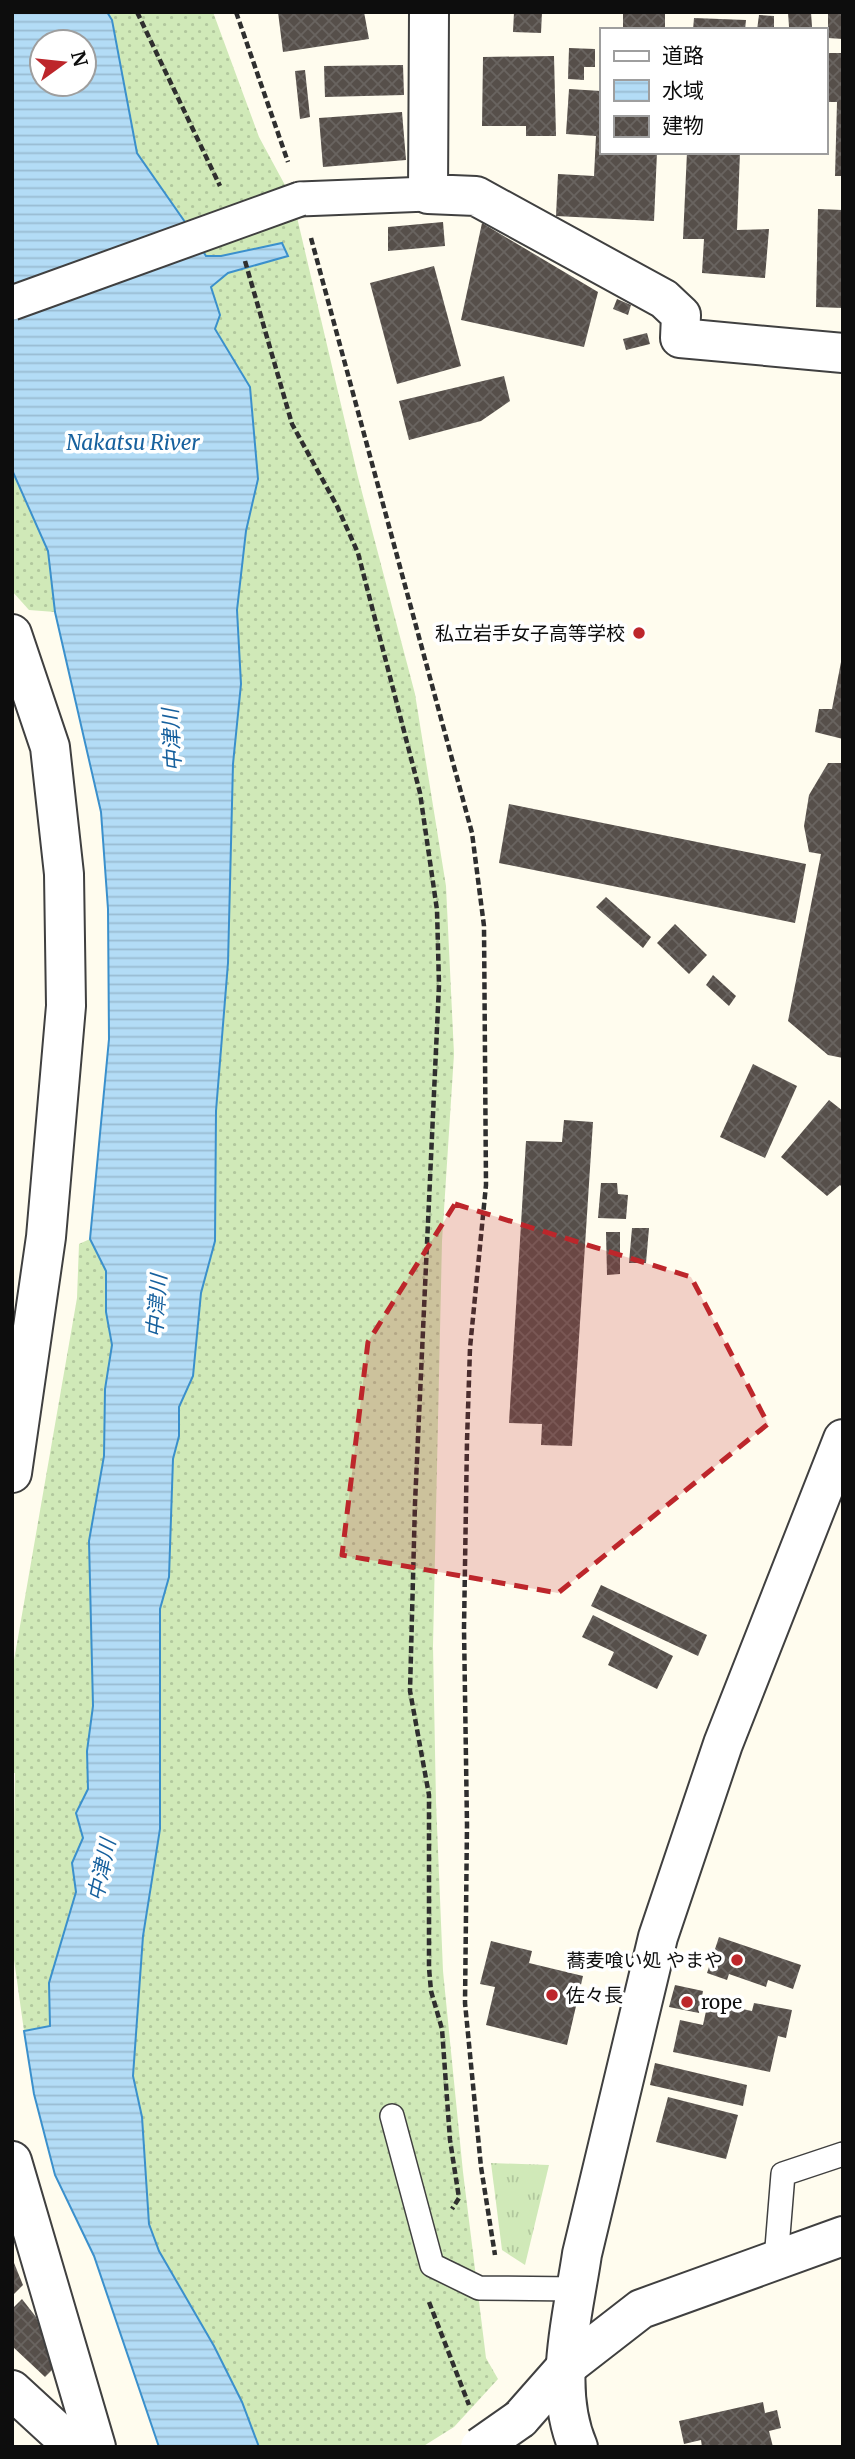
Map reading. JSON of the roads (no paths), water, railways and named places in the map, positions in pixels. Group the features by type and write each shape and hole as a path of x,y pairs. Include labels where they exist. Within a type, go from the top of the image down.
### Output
{"street":[{"path":"428,194 429,12"},
{"path":"12,303 300,199 428,194 476,196 664,299 681,315 680,338 843,353"},
{"path":"12,634 50,747 64,874 66,1006 46,1237 12,1473"},
{"path":"578,2447 570,2430 565,2368 582,2254 658,1937 723,1744 843,1439"},
{"path":"12,2161 96,2447"},
{"path":"480,2447 520,2419 565,2368 641,2309 843,2236"},
{"path":"12,2389 74,2447"}],"lane":[{"path":"392,2116 430,2257 479,2288 577,2289"},
{"path":"776,2260 783,2174 843,2154"}],"water":[{"name":"Nakatsu River","path":"12,12 107,12 112,20 137,153 206,256 221,256 282,243 288,256 228,273 211,287 220,315 215,329 250,387 258,479 246,531 237,610 241,684 233,764 228,963 216,1111 215,1241 201,1293 193,1376 179,1407 179,1436 173,1459 169,1577 160,1609 160,1829 143,1936 133,2076 142,2117 149,2224 159,2251 214,2346 242,2402 259,2447 159,2447 94,2256 55,2175 34,2094 24,2031 50,2026 49,1983 76,1892 72,1863 83,1838 76,1813 88,1789 87,1751 93,1706 89,1541 104,1456 105,1389 112,1345 106,1312 106,1271 90,1239 109,1039 108,909 101,812 55,612 48,551 12,470"}],"place":[{"name":"私立岩手女子高等学校","path":"639,633"},
{"name":"蕎麦喰い処 やまや","path":"737,1960"},
{"name":"佐々長","path":"552,1995"},
{"name":"rope","path":"687,2002"}],"water label":[{"name":"中津川","path":"172,740"},
{"name":"中津川","path":"157,1306"},
{"name":"中津川","path":"102,1870"}]}
